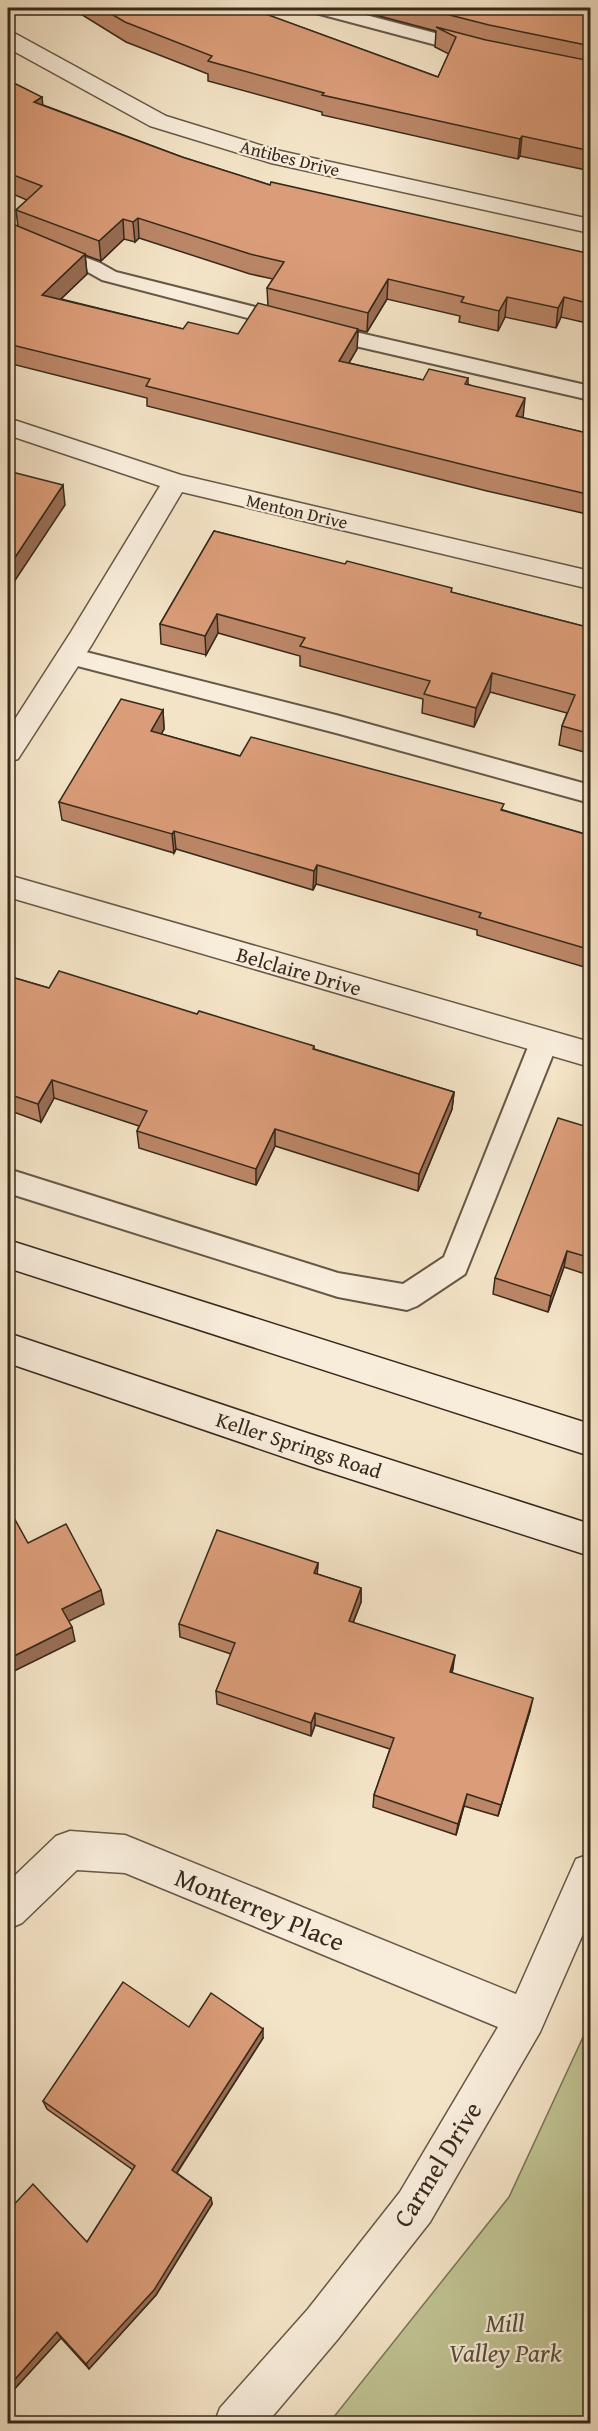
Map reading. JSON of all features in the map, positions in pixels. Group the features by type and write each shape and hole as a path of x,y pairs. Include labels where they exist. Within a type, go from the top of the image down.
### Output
{"street":[{"name":"Antibes Drive","path":"8,39 42,60 158,121 271,156 591,226"},
{"name":"Menton Drive","path":"8,426 175,482 591,580"},
{"path":"8,752 70,656 175,482"},
{"name":"Belclaire Drive","path":"8,886 591,1055"},
{"path":"8,1254 591,1440"},
{"name":"Keller Springs Road","path":"8,1348 310,1450 591,1540"},
{"name":"Monterrey Place","path":"8,1909 70,1850 125,1854 526,2018"},
{"name":"Carmel Drive","path":"236,2424 323,2324 415,2207 526,2018 591,1873"}],"lane":[{"path":"319,8 495,54"},
{"path":"8,234 109,276 351,338 591,393"},
{"path":"70,656 336,724 591,795"},
{"path":"8,1181 338,1285 407,1297 455,1265 544,1042"}],"green space":[{"name":"Mill Valley Park","path":"590,2022 590,2423 329,2423 509,2197"}],"building":[{"path":"101,8 249,8 438,77 456,37 436,27 486,40 591,61 591,151 522,136 520,139 322,95 324,93 208,61 212,56 125,22"},
{"path":"422,8 591,8 591,46 489,25"},
{"path":"8,80 42,97 34,102 182,157 270,185 271,182 591,254 591,304 564,297 558,308 507,297 499,311 461,302 464,297 388,279 368,313 267,288 284,262 250,254 138,218 133,222 123,219 99,241 16,210 42,186 8,173"},
{"path":"8,222 85,254 42,295 183,329 188,322 238,334 258,303 358,329 339,361 423,380 429,369 468,378 465,384 525,398 516,416 591,434 591,495 146,386 150,379 8,344"},
{"path":"8,471 63,485 8,568"},
{"path":"214,531 345,564 347,561 452,588 451,592 591,628 591,734 562,726 575,695 492,673 476,708 424,694 430,681 300,646 305,638 217,614 205,636 160,624"},
{"path":"121,699 163,710 151,731 240,756 251,737 504,804 501,810 585,834 591,823 591,950 479,917 481,913 317,865 314,871 174,831 172,834 59,802"},
{"path":"59,971 197,1014 199,1011 314,1046 313,1049 454,1092 419,1174 275,1129 256,1169 137,1131 147,1111 52,1080 38,1104 8,1094 8,976 49,988"},
{"path":"558,1118 591,1128 591,1258 567,1251 551,1296 495,1278"},
{"path":"13,1516 28,1543 66,1524 101,1590 62,1609 72,1627 8,1659 8,1519"},
{"path":"217,1530 318,1563 314,1573 361,1588 349,1621 455,1655 450,1672 533,1698 501,1805 467,1794 458,1824 374,1795 394,1738 315,1713 311,1723 216,1691 235,1643 179,1624"},
{"path":"123,1982 189,2027 211,1993 263,2029 172,2170 211,2198 154,2290 86,2364 57,2332 8,2387 8,2211 33,2184 87,2242 135,2166 43,2101"}]}
